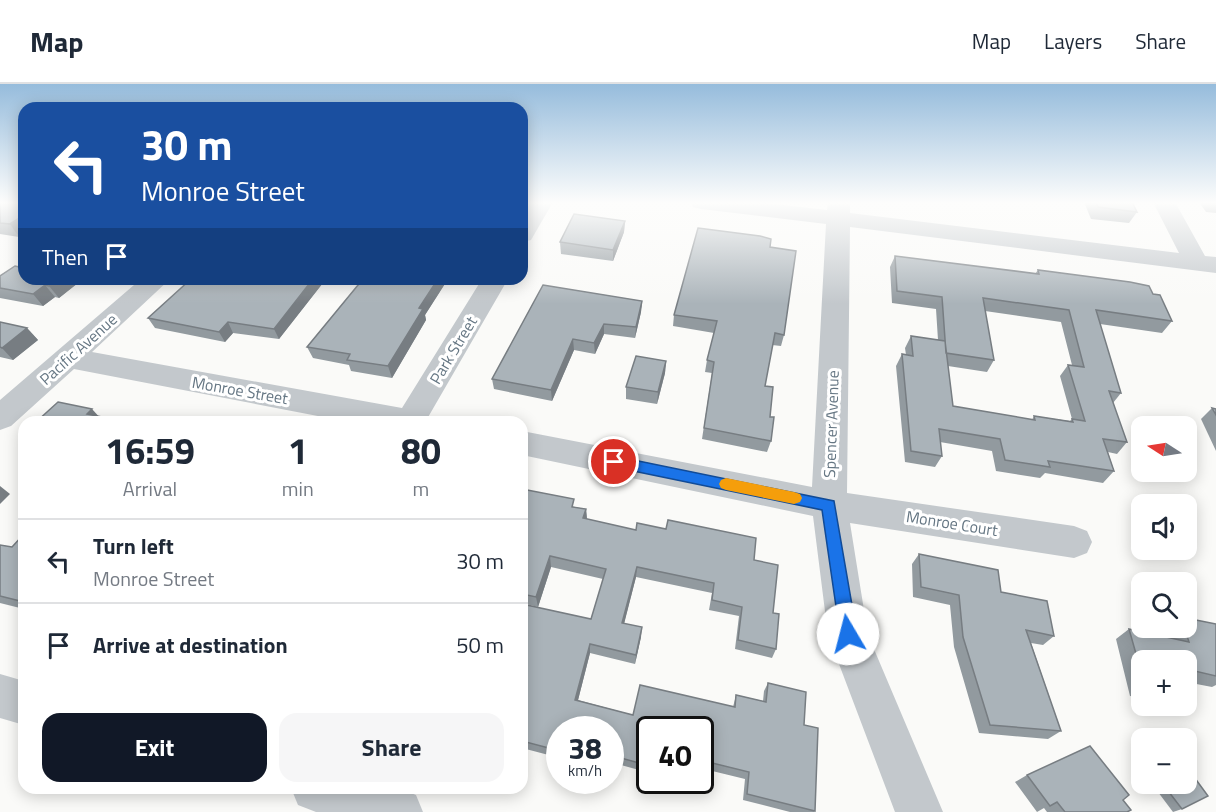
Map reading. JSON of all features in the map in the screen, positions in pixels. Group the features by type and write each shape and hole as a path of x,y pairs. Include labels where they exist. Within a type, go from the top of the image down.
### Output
{"street":[{"name":"Spencer Avenue","path":"838,236 829,505 848,634 919,812"},
{"path":"1016,236 1206,264"},
{"path":"1187,236 1206,264"},
{"name":"Pacific Avenue","path":"0,418 150,285"},
{"name":"Park Street","path":"414,416 491,285"},
{"name":"Monroe Street","path":"68,358 384,416"},
{"path":"528,444 829,505"},
{"name":"Monroe Court","path":"829,505 1074,542"},
{"path":"0,696 18,701"},
{"path":"336,794 399,812"}],"building":[{"path":"563,236 619,236 613,250 560,242"},
{"path":"696,236 760,236 771,239 770,247 796,251 784,335 775,333 765,386 773,387 770,417 774,417 771,441 704,428 714,362 707,360 717,321 674,315"},
{"path":"895,256 1039,274 1038,270 1130,282 1149,286 1153,294 1160,295 1172,321 1096,310 1121,393 1109,391 1127,442 1103,439 1114,471 1048,461 1050,467 1005,460 1000,439 939,429 942,456 911,451 902,354 913,356 911,336 945,341 942,297 897,291","holes":["983,298 1069,310 1084,367 1068,365 1085,421 1072,419 1073,422 1034,416 1035,420 953,406 946,353 994,360"]},
{"path":"15,266 18,267 18,285 45,285 33,294 0,288 0,276"},
{"path":"184,285 308,285 274,329 228,322 219,332 148,318"},
{"path":"358,285 434,285 419,308 423,309 388,366 347,360 350,354 307,347"},
{"path":"543,285 642,301 636,327 604,324 594,343 573,339 551,390 492,379"},
{"path":"0,322 27,328 2,348 0,347"},
{"path":"636,356 666,361 658,392 626,387"},
{"path":"58,402 92,409 87,414 97,416 43,416"},
{"path":"528,490 574,499 572,507 586,509 583,518 636,530 637,523 666,529 668,520 756,538 754,560 778,565 773,613 779,614 776,649 738,640 742,607 712,600 714,583 637,567 622,623 642,627 636,655 590,644 575,700 633,715 640,685 735,707 736,695 766,702 768,683 806,692 804,725 818,728 815,811 747,794 749,772 714,763 714,716 636,716 636,762 624,759 624,716 546,716 546,747 528,743 528,605 591,619 606,569 550,556 536,597 528,595"},
{"path":"18,540 18,600 0,596 0,545 12,547"},
{"path":"919,554 998,570 1001,592 1047,601 1054,636 1026,630 1061,731 990,725 963,637 959,595 921,587"},
{"path":"1197,620 1216,624 1216,676 1197,672 1197,650 1135,650 1132,638 1171,638 1189,642 1188,638 1197,638"},
{"path":"1090,746 1129,795 1123,800 1131,810 1127,812 1065,812 1057,802 1050,806 1027,775"},
{"path":"1197,781 1208,796 1182,809 1170,794 1197,794"}],"slow traffic":[{"path":"726,484 794,498"}],"route":[{"path":"614,462 829,505 848,634"}]}
